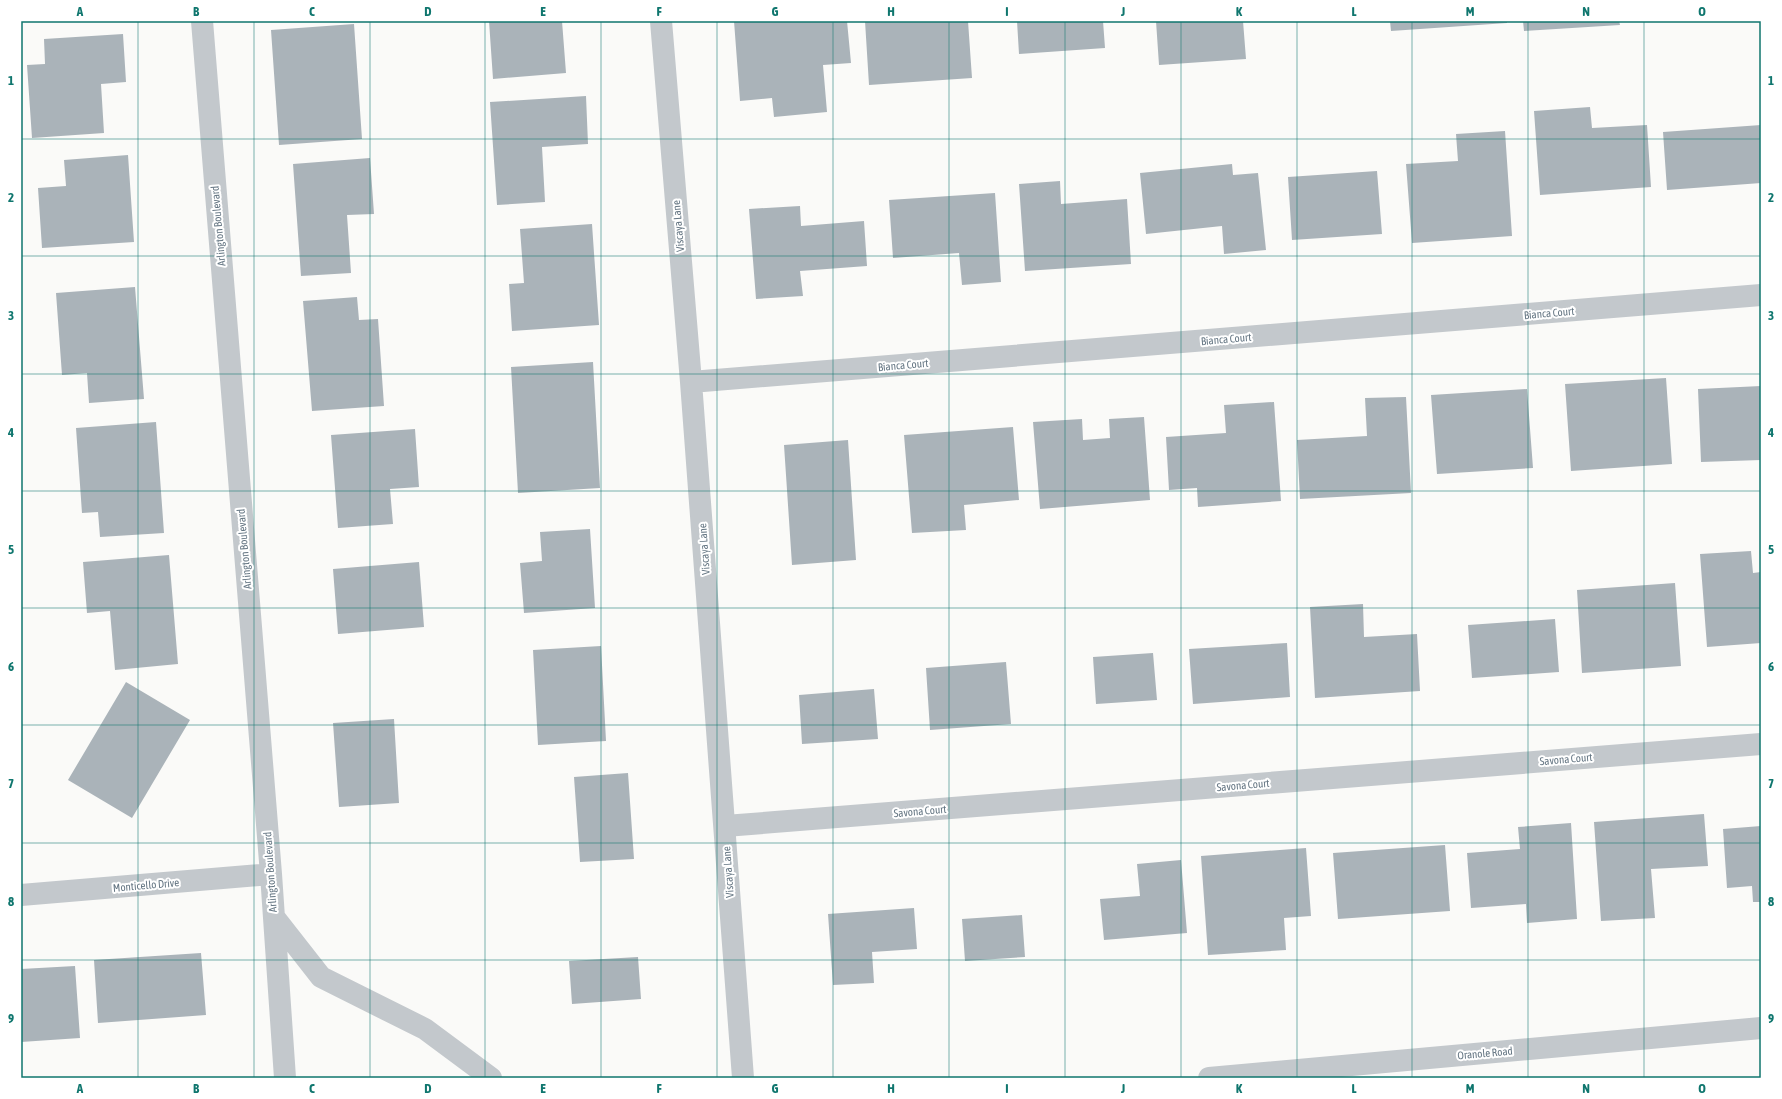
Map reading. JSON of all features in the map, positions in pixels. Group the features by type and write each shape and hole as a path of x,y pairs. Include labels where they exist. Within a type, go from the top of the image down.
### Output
{"street":[{"name":"Arlington Boulevard","path":"202,21 274,917 285,1078"},
{"name":"Viscaya Lane","path":"661,21 691,382 743,1078"},
{"name":"Bianca Court","path":"691,382 1761,295"},
{"name":"Savona Court","path":"725,826 1761,744"},
{"name":"Monticello Drive","path":"21,895 270,874"},
{"path":"274,917 321,977 425,1029 491,1078"},
{"name":"Oranole Road","path":"1209,1078 1761,1028"}],"building":[{"path":"489,21 562,21 566,73 493,79"},
{"path":"734,21 847,21 851,63 823,65 827,112 774,117 772,98 740,101"},
{"path":"865,21 968,21 972,78 869,85"},
{"path":"1017,21 1103,21 1105,48 1019,54"},
{"path":"1156,21 1243,21 1246,59 1159,65"},
{"path":"1390,21 1507,21 1507,23 1391,31"},
{"path":"1523,21 1619,21 1620,25 1524,31"},
{"path":"354,24 362,139 279,145 271,30"},
{"path":"123,34 126,82 101,84 104,133 32,138 27,65 45,64 44,39"},
{"path":"586,96 588,144 542,147 545,202 497,205 490,102"},
{"path":"1590,107 1592,128 1647,125 1651,187 1540,195 1534,111"},
{"path":"1761,125 1761,183 1667,190 1663,132"},
{"path":"1505,131 1512,236 1412,243 1406,164 1458,161 1456,134"},
{"path":"128,155 134,242 42,248 38,188 66,186 64,160"},
{"path":"370,158 374,214 347,215 351,273 301,276 293,164"},
{"path":"1232,164 1233,175 1258,173 1266,250 1224,254 1222,226 1146,234 1140,173"},
{"path":"1377,171 1382,234 1292,240 1288,177"},
{"path":"1060,181 1061,204 1127,199 1131,264 1025,271 1019,184"},
{"path":"995,193 1001,282 962,285 959,253 893,258 889,200"},
{"path":"800,206 801,226 864,221 867,266 800,271 803,296 756,299 749,209"},
{"path":"592,224 599,325 512,331 509,284 524,283 520,229"},
{"path":"135,287 144,399 89,403 87,373 62,375 56,293"},
{"path":"357,297 359,320 378,319 384,406 312,411 303,301"},
{"path":"593,362 600,488 518,493 511,367"},
{"path":"1666,378 1672,464 1571,471 1565,384"},
{"path":"1761,386 1761,460 1701,462 1698,389"},
{"path":"1527,389 1533,468 1437,474 1431,395"},
{"path":"1406,397 1411,493 1300,499 1297,440 1367,436 1365,398"},
{"path":"1274,402 1281,501 1198,507 1197,488 1169,490 1166,437 1226,433 1224,405"},
{"path":"1144,417 1150,500 1040,509 1033,422 1082,419 1083,440 1110,438 1109,419"},
{"path":"156,422 164,533 100,537 98,512 82,513 76,428"},
{"path":"1013,427 1019,500 964,505 966,530 912,533 904,435"},
{"path":"415,429 419,487 390,489 393,524 338,528 331,435"},
{"path":"848,440 856,560 792,565 784,445"},
{"path":"590,529 595,608 524,613 520,563 542,561 540,532"},
{"path":"1751,551 1753,573 1761,572 1761,643 1707,647 1700,554"},
{"path":"169,555 178,664 115,670 110,611 87,613 83,562"},
{"path":"419,562 424,627 338,634 333,569"},
{"path":"1675,583 1681,666 1582,673 1577,590"},
{"path":"1363,604 1364,637 1417,634 1420,691 1315,698 1310,607"},
{"path":"1555,619 1559,672 1472,678 1468,625"},
{"path":"1287,643 1290,697 1193,704 1189,649"},
{"path":"601,646 606,741 538,745 533,650"},
{"path":"1153,653 1157,700 1096,704 1093,657"},
{"path":"1006,662 1011,724 930,730 926,668"},
{"path":"126,682 190,720 132,818 68,780"},
{"path":"874,689 878,739 802,744 799,695"},
{"path":"394,719 399,803 339,807 333,723"},
{"path":"628,773 634,859 580,862 574,777"},
{"path":"1704,814 1708,866 1651,869 1655,918 1601,921 1594,822"},
{"path":"1571,823 1577,919 1527,923 1526,904 1471,908 1467,853 1520,849 1518,827"},
{"path":"1761,826 1761,902 1753,902 1752,886 1727,888 1723,829"},
{"path":"1445,845 1450,911 1338,919 1333,853"},
{"path":"1306,848 1311,916 1284,918 1286,950 1208,955 1201,856"},
{"path":"1181,860 1187,933 1104,940 1100,899 1140,896 1137,864"},
{"path":"914,908 917,949 872,952 874,983 833,985 828,914"},
{"path":"1022,915 1025,957 965,961 962,919"},
{"path":"201,953 206,1015 98,1023 94,960"},
{"path":"638,957 641,999 572,1004 569,961"},
{"path":"75,966 80,1038 21,1042 21,969"}]}
